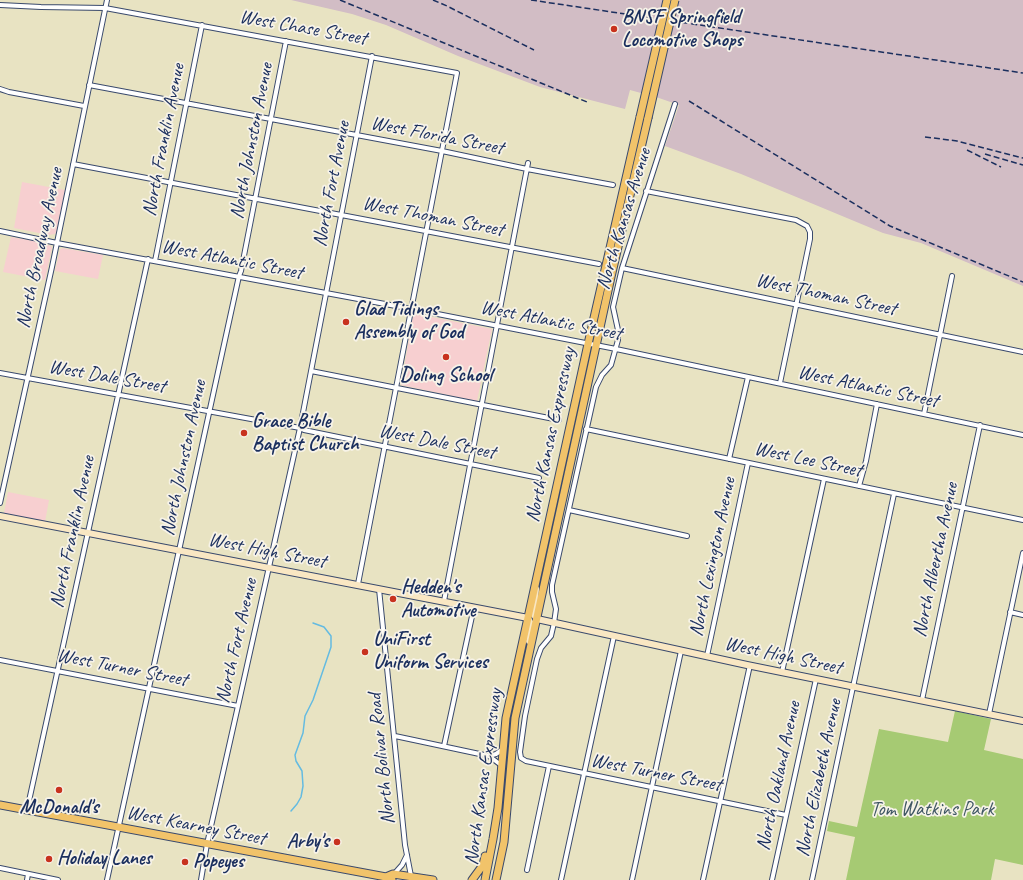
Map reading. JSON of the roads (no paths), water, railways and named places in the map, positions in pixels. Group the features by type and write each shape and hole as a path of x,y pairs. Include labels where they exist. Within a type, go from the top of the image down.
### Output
{"main road":[{"name":"North Kansas Expressway","path":"485,880 498,808 506,718 588,344 667,0"},
{"name":"North Kansas Expressway","path":"496,880 504,842 515,718 596,345 675,0"},
{"name":"West Kearney Street","path":"0,805 391,877 411,876 433,880"},
{"path":"472,880 483,865 490,830 498,808"},
{"path":"498,872 503,880"}],"street":[{"name":"North Broadway Avenue","path":"0,502 57,243 106,0"},
{"name":"West Chase Street","path":"0,5 105,8 372,56 457,73 442,151"},
{"name":"North Franklin Avenue","path":"155,261 202,25"},
{"name":"North Johnston Avenue","path":"107,880 241,272 286,41"},
{"name":"North Fort Avenue","path":"201,880 207,844 300,428 372,56"},
{"name":"West Florida Street","path":"89,85 442,151 613,185"},
{"path":"0,89 84,106"},
{"name":"North Kansas Avenue","path":"521,758 520,752 525,716 537,659 541,648 550,636 554,623 556,609 552,585 586,429 598,381 611,364 616,349 618,330 613,307 622,268 675,104"},
{"path":"358,584 442,151"},
{"path":"444,601 528,163"},
{"name":"West Thoman Street","path":"72,164 427,230 599,264"},
{"path":"646,191 796,220 807,226 810,232 810,239 780,384"},
{"name":"West Atlantic Street","path":"0,231 596,345 1023,435"},
{"name":"North Franklin Avenue","path":"27,810 148,259"},
{"name":"West Thoman Street","path":"622,268 1023,352"},
{"path":"924,414 952,276"},
{"path":"311,371 559,420"},
{"name":"West Dale Street","path":"0,373 300,428 539,478"},
{"name":"North Lexington Avenue","path":"729,460 748,377"},
{"path":"859,486 866,461 877,404"},
{"name":"North Albertha Avenue","path":"922,700 980,426"},
{"name":"West Lee Street","path":"586,429 1023,520"},
{"name":"North Lexington Avenue","path":"707,656 748,463"},
{"name":"North Oakland Avenue","path":"782,672 824,479"},
{"name":"North Elizabeth Avenue","path":"812,880 894,494"},
{"path":"569,510 687,536"},
{"name":"West High Street","path":"0,516 528,618"},
{"path":"989,714 1023,552"},
{"path":"536,581 534,615 537,620"},
{"name":"North Bolivar Road","path":"379,588 407,855 411,876"},
{"path":"444,746 474,607"},
{"path":"1010,612 1023,615"},
{"path":"528,618 531,624 529,656"},
{"name":"West High Street","path":"537,620 853,687 1023,721"},
{"path":"561,880 614,636"},
{"name":"North Lexington Avenue","path":"632,880 681,651"},
{"name":"West Turner Street","path":"0,660 238,706"},
{"path":"703,880 750,665"},
{"name":"North Oakland Avenue","path":"772,880 816,679"},
{"path":"395,736 488,756 502,765"},
{"path":"488,756 496,754 504,749"},
{"name":"West Turner Street","path":"521,758 526,761 584,774 786,815"},
{"path":"527,870 549,766"},
{"path":"391,877 402,865 407,855"},
{"path":"0,868 58,880"},
{"path":"27,880 28,874"}],"waterway":[{"path":"291,811 301,797 303,786 302,771 296,761 295,755 303,733 305,716 313,700 331,647 331,636 324,627 313,623"}],"railway":[{"path":"340,0 587,102"},
{"path":"433,0 534,50"},
{"path":"531,0 1023,73"},
{"path":"689,101 890,226 1023,282"},
{"path":"925,137 957,141 1023,158"},
{"path":"967,150 1001,167"},
{"path":"985,154 1023,165"}],"place":[{"name":"BNSF Springfield Locomotive Shops","path":"614,29"},
{"name":"Glad Tidings Assembly of God","path":"346,322"},
{"name":"Doling School","path":"446,357"},
{"name":"Grace Bible Baptist Church","path":"244,433"},
{"name":"Hedden's Automotive","path":"393,599"},
{"name":"UniFirst Uniform Services","path":"365,652"},
{"name":"McDonald's","path":"59,790"},
{"name":"Arby's","path":"337,842"},
{"name":"Holiday Lanes","path":"49,859"},
{"name":"Popeyes","path":"185,862"}],"park label":[{"name":"Tom Watkins Park","path":"932,810"}]}
